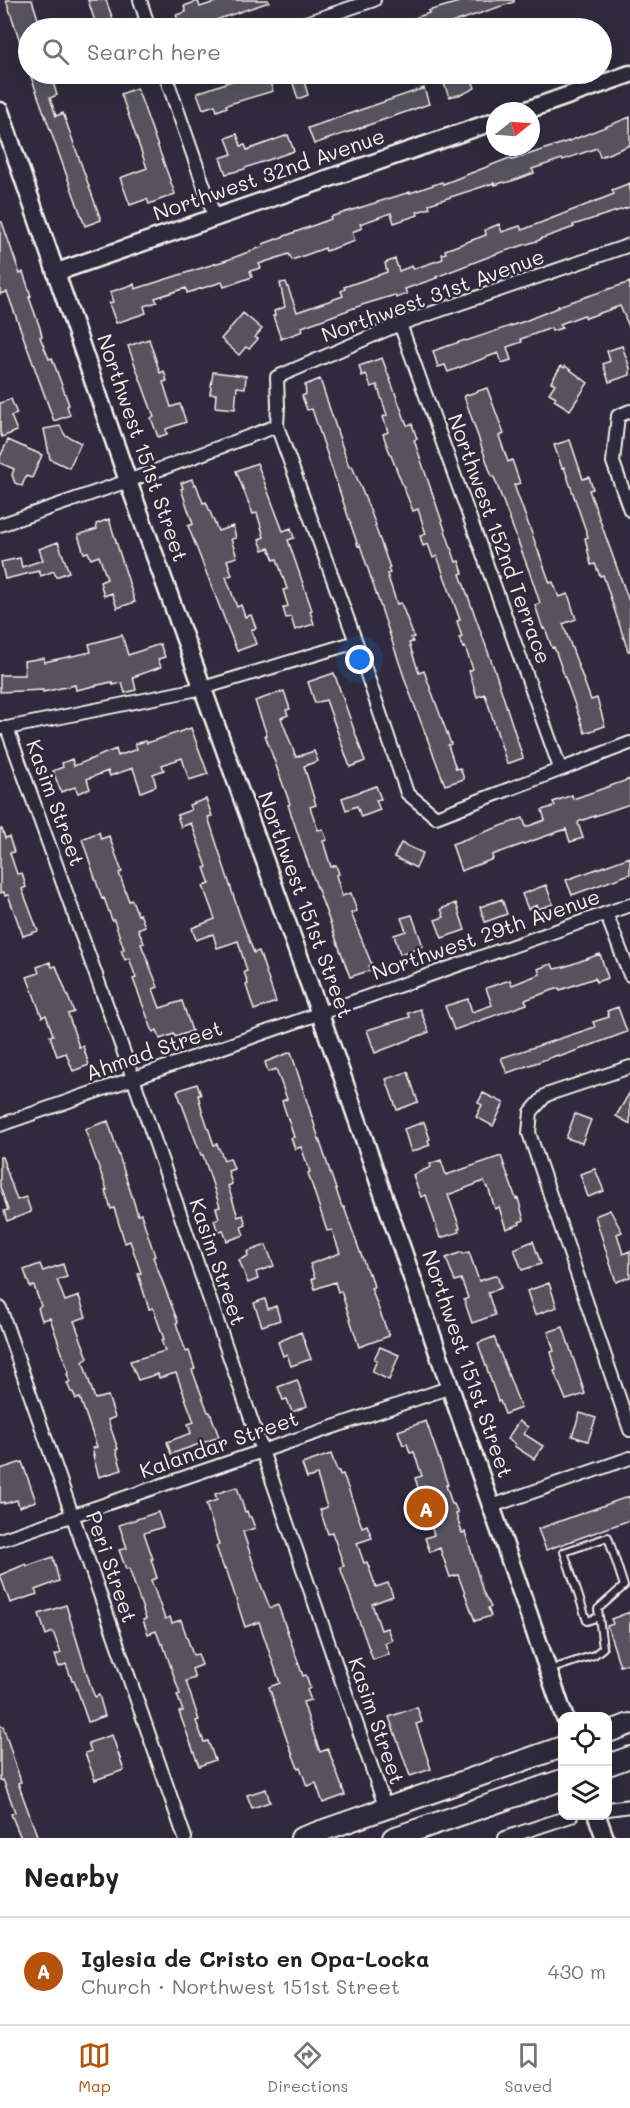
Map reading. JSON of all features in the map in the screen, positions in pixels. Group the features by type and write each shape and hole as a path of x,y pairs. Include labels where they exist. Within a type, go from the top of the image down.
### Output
{"main road":[{"path":"612,1731 630,1724"},
{"path":"301,1838 558,1748"},
{"path":"612,1764 630,1757"},
{"path":"393,1838 558,1781"}],"street":[{"path":"140,0 146,18"},
{"path":"321,18 374,0"},
{"path":"612,80 630,74"},
{"path":"168,84 215,218"},
{"path":"540,105 601,84"},
{"name":"Northwest 151st Street","path":"0,111 128,481 321,1014 563,1712"},
{"name":"Northwest 32nd Avenue","path":"57,272 486,124"},
{"name":"Northwest 31st Avenue","path":"277,426 277,377 400,324 630,245"},
{"name":"Northwest 152nd Terrace","path":"400,324 560,768"},
{"path":"630,411 618,416 613,462 630,510"},
{"path":"0,525 277,426 356,642 407,793 436,817 630,743"},
{"path":"4,728 203,688 356,642"},
{"name":"Kasim Street","path":"4,728 133,1078 386,1809"},
{"name":"Northwest 29th Avenue","path":"321,1014 630,905"},
{"path":"606,913 630,975"},
{"name":"Ahmad Street","path":"0,1125 321,1014"},
{"path":"630,1067 546,1095 531,1112 529,1133 630,1430"},
{"name":"Peri Street","path":"0,1308 185,1838"},
{"name":"Kalandar Street","path":"0,1540 451,1387"},
{"path":"492,1506 630,1458"},
{"path":"612,1808 630,1806"},
{"path":"506,1838 558,1820"},
{"path":"599,1820 605,1838"}],"lane":[{"path":"548,1670 594,1655 603,1648 598,1609 624,1586 608,1537 564,1552 587,1621 599,1617"}],"building":[{"path":"6,0 32,0 38,18 18,18 18,35"},
{"path":"88,0 106,0 112,18 94,18"},
{"path":"221,0 268,0 269,2 222,18 177,18 176,15 186,12 184,6 198,1 200,7"},
{"path":"466,0 514,0 514,2 466,18 415,18 429,13 428,11"},
{"path":"34,84 54,84 57,95 50,98 56,116 63,113 101,220 85,226"},
{"path":"223,84 271,84 273,91 226,105 227,107 217,111 215,105 203,109 197,93"},
{"path":"293,84 305,84 308,95 298,99"},
{"path":"444,84 474,84 475,88 449,97"},
{"path":"137,88 175,194 149,204 147,199 130,205 120,178 147,168 121,94"},
{"path":"424,88 429,104 314,144 308,128"},
{"path":"630,117 630,145 613,152 600,157 597,148 562,159 532,169 534,173 518,179 495,185 494,183 429,204 430,208 417,212 418,215 394,223 391,213 360,224 362,228 352,232 355,241 326,251 325,248 292,260 289,254 259,264 261,268 250,271 252,277 224,287 222,282 187,293 186,288 155,298 157,302 144,306 146,313 116,323 109,303 113,302 110,292 134,284 135,289 230,259 331,219 330,217 442,182 443,184 507,159 540,156 540,151"},
{"path":"237,134 241,146 245,145 247,150 288,135 294,151 226,174 220,158 232,154 226,138"},
{"path":"630,183 630,207 573,225 574,227 540,240 496,254 405,289 407,294 396,298 395,295 362,305 302,327 303,331 281,339 273,316 274,311 285,307 280,283 286,282 297,312 343,296 341,291 345,289 344,287 387,272 385,263 395,259 399,271 412,266 413,269 443,259 442,254 446,253 445,250 486,235 485,230 499,224 502,232 520,226 522,230 614,194 612,190"},
{"path":"0,222 2,222 20,274 23,272 40,328 42,336 40,337 49,359 52,358 69,405 67,406 70,415 54,421 7,292 0,294"},
{"path":"630,282 630,329 620,306 586,318 584,315 560,324 562,328 552,331 551,328 521,339 522,342 507,347 511,360 502,363 498,353 448,372 445,365 438,367 433,351 525,321 558,306"},
{"path":"243,313 262,329 255,337 258,339 249,349 246,347 239,355 221,339"},
{"path":"149,339 160,373 164,371 167,381 163,382 171,407 180,404 186,422 166,429 167,434 158,437 151,418 154,417 128,346"},
{"path":"622,346 630,368 630,375 609,382 603,364 610,361 607,351"},
{"path":"382,358 407,425 412,424 417,439 414,440 456,562 459,561 463,573 460,574 523,758 507,764 485,694 477,697 469,671 473,669 459,638 462,637 457,621 460,620 437,556 433,558 428,544 423,546 420,536 426,534 418,509 413,511 386,443 383,434 388,432 383,417 387,415 377,385 371,387 366,374 362,376 359,366"},
{"path":"561,366 564,368 565,366 588,383 570,410 554,400 556,397 549,393 555,384 551,382"},
{"path":"213,372 246,376 245,388 237,387 235,409 215,407 216,394 210,394"},
{"path":"320,379 349,467 352,466 376,525 390,568 388,569 390,573 387,574 397,604 401,603 414,637 411,638 413,642 409,643 419,673 424,671 451,744 448,745 456,769 460,768 464,779 445,785 406,683 312,409 307,410 302,396 306,394 305,385"},
{"path":"487,388 504,434 499,436 508,462 512,460 520,483 514,485 550,583 553,582 559,597 568,594 576,619 563,624 591,700 597,698 605,726 585,733 554,647 552,648 545,628 543,629 535,605 540,603 532,579 494,477 492,477 464,396"},
{"path":"11,399 17,414 11,416 17,431 2,437 0,403"},
{"path":"60,426 65,435 81,443 69,468 50,459 44,429"},
{"path":"8,440 42,455 32,478 26,476 22,486 15,483 12,475 14,469 0,463 0,457"},
{"path":"570,440 583,479 589,477 593,489 589,490 630,604 630,651 628,651 603,575 600,576 595,564 591,565 585,538 588,537 554,445"},
{"path":"257,463 283,531 291,528 294,538 288,540 312,610 310,611 314,624 295,630 291,617 286,618 283,608 288,606 283,590 287,589 277,559 274,560 269,548 263,550 259,539 264,537 257,513 253,514 236,471"},
{"path":"192,479 203,503 206,502 218,531 233,526 236,538 231,539 237,557 227,560 232,575 226,577 237,607 241,605 245,617 251,615 256,628 251,630 256,644 237,651 188,526 193,524 181,483"},
{"path":"109,519 135,602 117,608 112,593 104,596 100,582 107,579 99,556 91,559 88,552 84,553 78,535 97,529 96,524"},
{"path":"58,542 69,572 56,577 54,571 41,576 39,571 5,579 1,562 20,558 22,567 43,560 39,549"},
{"path":"122,635 128,655 160,644 165,657 158,659 161,667 133,677 136,690 125,693 122,683 113,685 112,682 76,690 75,685 43,692 43,690 0,692 0,675 25,675 24,661 44,658 44,662 91,652 89,644"},
{"path":"334,673 365,761 350,767 326,700 315,703 308,682"},
{"path":"284,691 290,709 286,710 288,715 281,718 296,757 314,751 318,761 304,766 316,805 310,807 318,830 323,829 327,840 323,841 331,867 336,865 339,874 336,875 342,896 351,893 357,911 351,913 372,965 369,966 371,970 350,977 303,849 255,701"},
{"path":"191,728 208,774 189,780 182,758 162,765 164,770 153,774 156,786 141,792 133,768 110,776 108,771 87,779 90,789 78,793 75,787 61,792 53,771 63,767 62,763 72,759 74,766 116,749 118,756 137,749 135,744 146,741 147,743"},
{"path":"630,779 630,804 580,821 578,823 583,838 570,842 566,829 492,855 493,859 461,871 452,844 523,818 526,827 545,820 542,810 555,806 553,802 572,795 573,799"},
{"path":"376,786 381,799 376,800 380,810 361,817 357,806 346,810 342,798"},
{"path":"206,799 212,816 208,817 239,913 254,953 259,951 276,1002 254,1010 246,985 248,984 244,972 247,971 238,941 217,948 213,934 196,940 192,928 215,919 203,886 210,884 204,868 207,867 196,836 191,823 181,827 177,815 191,810 189,805"},
{"path":"0,829 5,838 9,837 14,852 10,853 17,874 22,873 26,887 22,889 38,931 23,936 8,895 5,896 4,892 0,893"},
{"path":"99,832 101,839 109,836 122,872 119,873 129,901 132,900 145,926 138,929 144,943 141,944 158,987 153,989 160,1008 182,1001 192,1031 160,1039 157,1030 153,1032 133,979 136,978 129,958 125,960 121,950 124,949 114,920 112,920 104,898 102,899 82,839"},
{"path":"401,843 423,853 416,868 394,857"},
{"path":"630,857 630,874 572,895 566,880"},
{"path":"546,885 553,904 538,909 537,905 528,909 522,894"},
{"path":"502,899 507,914 485,922 480,907"},
{"path":"456,903 465,930 442,938 435,920 444,917 441,909"},
{"path":"412,915 423,946 400,954 394,935 406,931 401,918"},
{"path":"600,954 608,978 596,982 595,978 560,990 559,988 525,1000 527,1004 454,1030 445,1006 468,999 472,1012 492,1005 486,988 510,980 512,985 540,974 538,969 545,966 552,964 554,969 564,967"},
{"path":"50,962 52,967 56,966 74,1012 68,1014 79,1047 83,1046 89,1065 73,1071 66,1053 57,1056 46,1015 42,1017 27,977 39,973 37,967"},
{"path":"618,1007 627,1032 507,1073 501,1058 595,1027 593,1022 609,1017 607,1011"},
{"path":"420,1009 429,1032 375,1053 367,1030 410,1017 408,1013"},
{"path":"291,1052 342,1207 344,1207 368,1274 370,1273 374,1287 371,1288 389,1336 359,1347 341,1291 338,1292 335,1282 315,1289 312,1279 315,1278 310,1264 340,1253 332,1230 327,1231 301,1147 295,1149 291,1138 294,1137 282,1101 287,1099 276,1069 268,1072 265,1062"},
{"path":"408,1072 418,1102 397,1110 386,1079"},
{"path":"197,1084 201,1095 198,1095 202,1110 214,1145 217,1144 224,1160 230,1158 234,1169 228,1171 232,1184 228,1186 238,1217 243,1215 246,1225 241,1227 244,1235 227,1241 223,1230 218,1232 214,1220 219,1218 216,1208 220,1207 203,1155 201,1155 177,1091"},
{"path":"630,1092 630,1124 616,1116"},
{"path":"483,1093 504,1103 493,1126 476,1117 482,1105 478,1103"},
{"path":"575,1114 591,1120 582,1143 566,1138"},
{"path":"108,1121 138,1215 141,1214 155,1256 153,1257 178,1322 176,1323 186,1352 189,1351 195,1369 192,1370 219,1437 171,1454 167,1442 191,1433 188,1424 194,1422 176,1373 159,1378 158,1374 138,1380 130,1361 165,1351 161,1340 164,1339 153,1308 149,1309 138,1274 141,1273 130,1241 125,1243 114,1208 111,1209 105,1190 107,1190 85,1129"},
{"path":"424,1122 430,1145 411,1152 404,1129"},
{"path":"501,1156 524,1220 506,1229 499,1207 495,1209 484,1181 448,1195 460,1228 459,1232 440,1238 426,1195 421,1197 413,1175 441,1160 446,1175"},
{"path":"0,1157 2,1157 17,1200 26,1197 31,1212 7,1221 4,1211 8,1210 0,1187"},
{"path":"595,1169 604,1191 588,1197 580,1174"},
{"path":"610,1210 622,1232 617,1234 623,1254 630,1251 630,1277 616,1282 595,1216"},
{"path":"533,1241 541,1264 522,1270 514,1249"},
{"path":"266,1245 274,1266 256,1272 258,1279 248,1283 239,1260 248,1256 247,1252"},
{"path":"462,1252 463,1254 469,1252 479,1281 497,1275 501,1288 488,1293 495,1315 472,1323 464,1300 468,1298 461,1279 455,1281 446,1258"},
{"path":"40,1264 43,1271 63,1264 67,1277 57,1280 65,1301 79,1296 86,1317 74,1321 88,1358 83,1362 95,1399 108,1396 115,1417 108,1420 118,1449 116,1450 122,1470 99,1477 92,1448 97,1447 80,1398 76,1399 67,1383 70,1382 67,1374 69,1373 50,1318 42,1320 38,1308 41,1306 34,1286 30,1287 24,1270"},
{"path":"549,1283 557,1307 535,1315 527,1291"},
{"path":"265,1299 268,1309 276,1306 280,1320 262,1326 254,1303"},
{"path":"563,1327 585,1394 566,1400 554,1371 556,1370 551,1352 554,1351 548,1332"},
{"path":"301,1332 311,1359 291,1366 287,1354 283,1356 278,1342"},
{"path":"494,1337 521,1408 505,1414 498,1401 478,1343"},
{"path":"380,1347 399,1355 389,1380 372,1372 377,1360 374,1359"},
{"path":"297,1380 307,1406 292,1412 287,1399 283,1400 278,1387"},
{"path":"580,1413 596,1418 588,1441 572,1436"},
{"path":"426,1421 448,1485 446,1485 452,1504 458,1513 456,1514 462,1533 465,1532 483,1592 491,1607 488,1608 491,1616 475,1621 458,1575 450,1577 440,1548 430,1552 425,1538 434,1535 415,1478 422,1476 414,1452 410,1453 407,1444 403,1445 398,1431"},
{"path":"519,1421 528,1427 524,1434 543,1446 534,1459 507,1439"},
{"path":"331,1454 337,1471 340,1475 343,1474 362,1527 367,1525 372,1538 357,1543 364,1563 367,1562 376,1587 388,1583 393,1596 372,1604 381,1630 387,1628 392,1640 385,1643 389,1654 373,1660 340,1567 344,1566 332,1532 328,1534 320,1510 327,1507 317,1475 307,1478 302,1464"},
{"path":"22,1462 36,1501 19,1507 17,1500 0,1503 0,1469"},
{"path":"237,1487 245,1512 247,1511 251,1517 255,1528 243,1532 259,1580 270,1608 278,1605 303,1676 306,1675 310,1688 307,1690 311,1700 303,1702 310,1724 320,1752 328,1749 345,1795 323,1803 316,1783 307,1786 287,1740 269,1687 280,1683 259,1622 245,1627 226,1568 224,1569 216,1546 219,1545 206,1504 217,1500 215,1494"},
{"path":"630,1496 630,1520 546,1550 538,1529"},
{"path":"158,1512 163,1527 144,1533 157,1578 151,1580 165,1619 170,1617 172,1623 181,1620 193,1655 198,1654 202,1665 192,1669 195,1678 186,1681 199,1720 196,1721 204,1742 208,1741 215,1760 199,1766 179,1712 183,1711 177,1695 180,1694 163,1644 156,1631 148,1634 143,1620 146,1619 129,1568 126,1569 119,1550 127,1548 119,1525"},
{"path":"53,1557 59,1581 35,1590 37,1594 10,1603 0,1575 26,1564 27,1566"},
{"path":"66,1605 92,1690 95,1697 99,1695 105,1716 88,1722 74,1680 66,1664 59,1667 55,1655 61,1653 53,1632 46,1635 39,1614"},
{"path":"630,1612 630,1663 620,1666 607,1626 613,1624 611,1619"},
{"path":"417,1707 422,1722 416,1724 431,1769 410,1776 389,1717"},
{"path":"0,1726 3,1726 21,1782 18,1783 38,1838 21,1838 11,1814 15,1812 3,1780 0,1781"},
{"path":"112,1735 124,1770 95,1780 85,1753 91,1751 88,1743"},
{"path":"266,1789 270,1802 252,1808 247,1795"}],"place":[{"name":"Iglesia de Cristo en Opa-Locka","path":"426,1508"}]}
